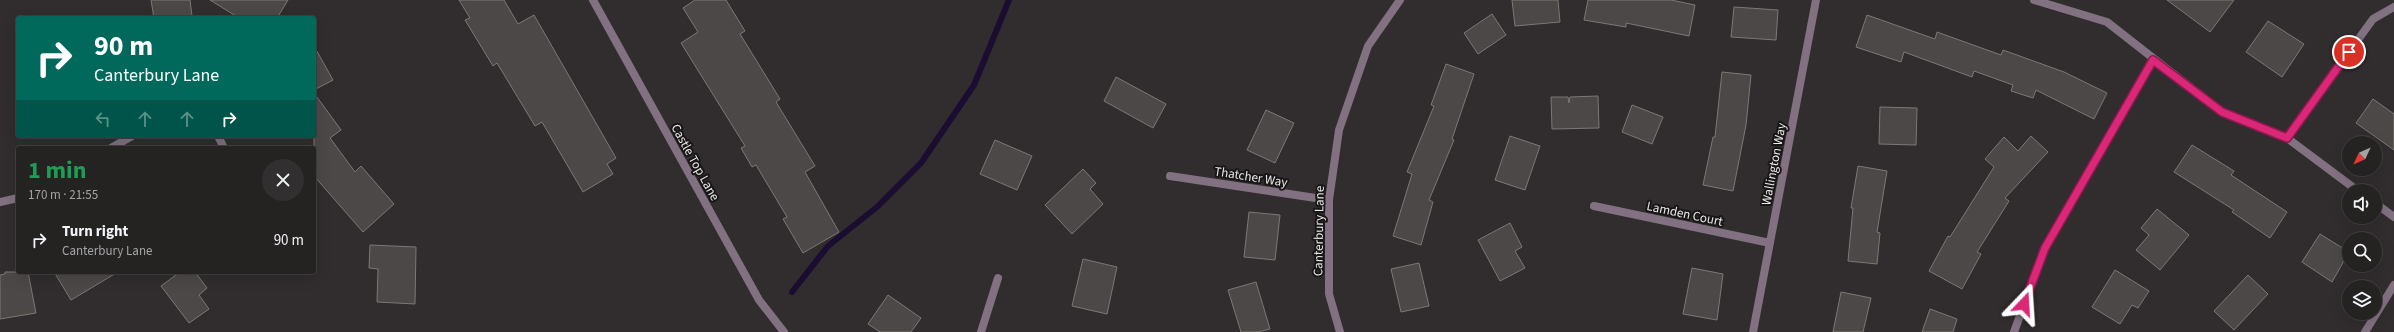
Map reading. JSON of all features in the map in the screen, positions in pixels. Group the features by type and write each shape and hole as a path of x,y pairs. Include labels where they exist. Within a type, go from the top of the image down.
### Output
{"street":[{"name":"Castle Top Lane","path":"593,0 759,300 784,332"},
{"name":"Canterbury Lane","path":"1340,332 1329,294 1328,200 1339,130 1368,46 1400,0"},
{"name":"Wallington Way","path":"1753,332 1816,0"},
{"path":"2034,0 2107,22 2153,60 2222,112 2287,138 2349,184"},
{"path":"2287,138 2373,19 2394,7"},
{"path":"2014,332 2045,248 2153,60"},
{"path":"114,146 128,138"},
{"name":"Thatcher Way","path":"1170,176 1328,200"},
{"path":"0,202 16,198"},
{"name":"Lamden Court","path":"1594,206 1770,243"},
{"path":"2382,208 2394,217"},
{"path":"981,332 998,278"},
{"path":"2365,332 2394,285"}],"building":[{"path":"151,0 190,0 192,16 154,16"},
{"path":"210,0 288,0 278,16 236,16"},
{"path":"459,0 504,0 518,24 534,15 616,158 607,164 613,174 583,192 542,122 535,126 497,63 493,66 465,20 470,18"},
{"path":"695,0 726,0 745,31 740,34 780,99 776,102 815,166 805,172 839,232 803,253 783,219 787,217 756,165 752,167 741,148 745,146 681,43 698,32 683,8"},
{"path":"1512,0 1558,0 1560,22 1515,26"},
{"path":"1588,0 1671,0 1695,5 1689,36 1626,23 1626,27 1584,20"},
{"path":"2167,0 2234,0 2210,32"},
{"path":"1734,7 1778,10 1776,40 1731,37"},
{"path":"1492,14 1506,35 1478,54 1464,33"},
{"path":"1867,15 1935,39 1937,32 2001,55 2003,50 2064,72 2107,93 2094,119 2036,90 2033,98 2011,91 2013,85 1974,71 1972,77 1904,52 1901,62 1856,47"},
{"path":"2268,21 2304,44 2282,77 2246,52"},
{"path":"316,50 333,80 316,89"},
{"path":"1446,64 1474,74 1452,139 1454,140 1429,200 1433,202 1421,245 1393,236 1412,174 1407,172 1434,106 1431,105"},
{"path":"1722,72 1751,75 1746,125 1733,191 1703,185 1713,137 1715,137"},
{"path":"1116,77 1166,104 1153,128 1104,101"},
{"path":"316,96 341,130 330,138 355,172 361,166 394,204 363,232 316,178 316,146 314,146 314,138 316,138"},
{"path":"1598,96 1599,128 1552,129 1551,97 1568,97 1569,103 1570,97"},
{"path":"2373,99 2394,114 2394,150 2382,141 2382,136 2374,136 2356,123"},
{"path":"1632,105 1663,117 1652,144 1622,132"},
{"path":"1880,107 1917,108 1916,145 1879,144"},
{"path":"1266,110 1294,123 1275,163 1247,150"},
{"path":"1510,136 1540,146 1525,190 1495,180"},
{"path":"2031,136 2048,152 2005,198 2009,201 1977,252 1981,254 1962,289 1929,271 1948,236 1950,237 1994,167 1985,159 2004,137 2018,151"},
{"path":"995,140 1032,156 1017,190 980,174"},
{"path":"2192,145 2234,171 2231,175 2287,212 2270,238 2232,212 2234,210 2174,172"},
{"path":"1858,166 1887,171 1877,232 1880,233 1877,264 1848,261 1853,208 1851,208"},
{"path":"1083,169 1096,183 1090,189 1103,204 1072,234 1045,205"},
{"path":"2157,209 2189,235 2160,270 2136,250 2149,235 2141,228"},
{"path":"1249,212 1280,215 1275,260 1244,257"},
{"path":"1510,223 1522,247 1515,251 1525,268 1500,281 1478,240"},
{"path":"2320,234 2342,248 2342,264 2332,282 2302,262"},
{"path":"370,245 416,247 415,304 377,302 378,269 369,268"},
{"path":"1083,259 1117,267 1107,314 1072,306"},
{"path":"1419,263 1429,306 1401,312 1391,269"},
{"path":"1692,268 1723,274 1717,320 1683,314"},
{"path":"2115,270 2149,291 2138,308 2132,305 2120,324 2092,307"},
{"path":"5,272 28,274 36,313 0,319 0,275 5,274"},
{"path":"55,274 115,274 71,300"},
{"path":"177,274 196,274 207,288 199,295 209,309 189,323 161,286"},
{"path":"2248,275 2268,294 2234,330 2214,311"},
{"path":"1256,282 1270,329 1258,332 1241,332 1228,290"},
{"path":"1841,292 1871,298 1863,332 1833,332"},
{"path":"888,295 921,318 911,332 880,332 868,324"},
{"path":"1930,309 1957,319 1953,332 1922,332"}],"waterway":[{"path":"792,292 828,246 877,207 921,163 974,85 1009,0"}],"route":[{"path":"2024,304 2045,248 2153,60 2222,112 2287,138 2324,84 2349,52"}]}
